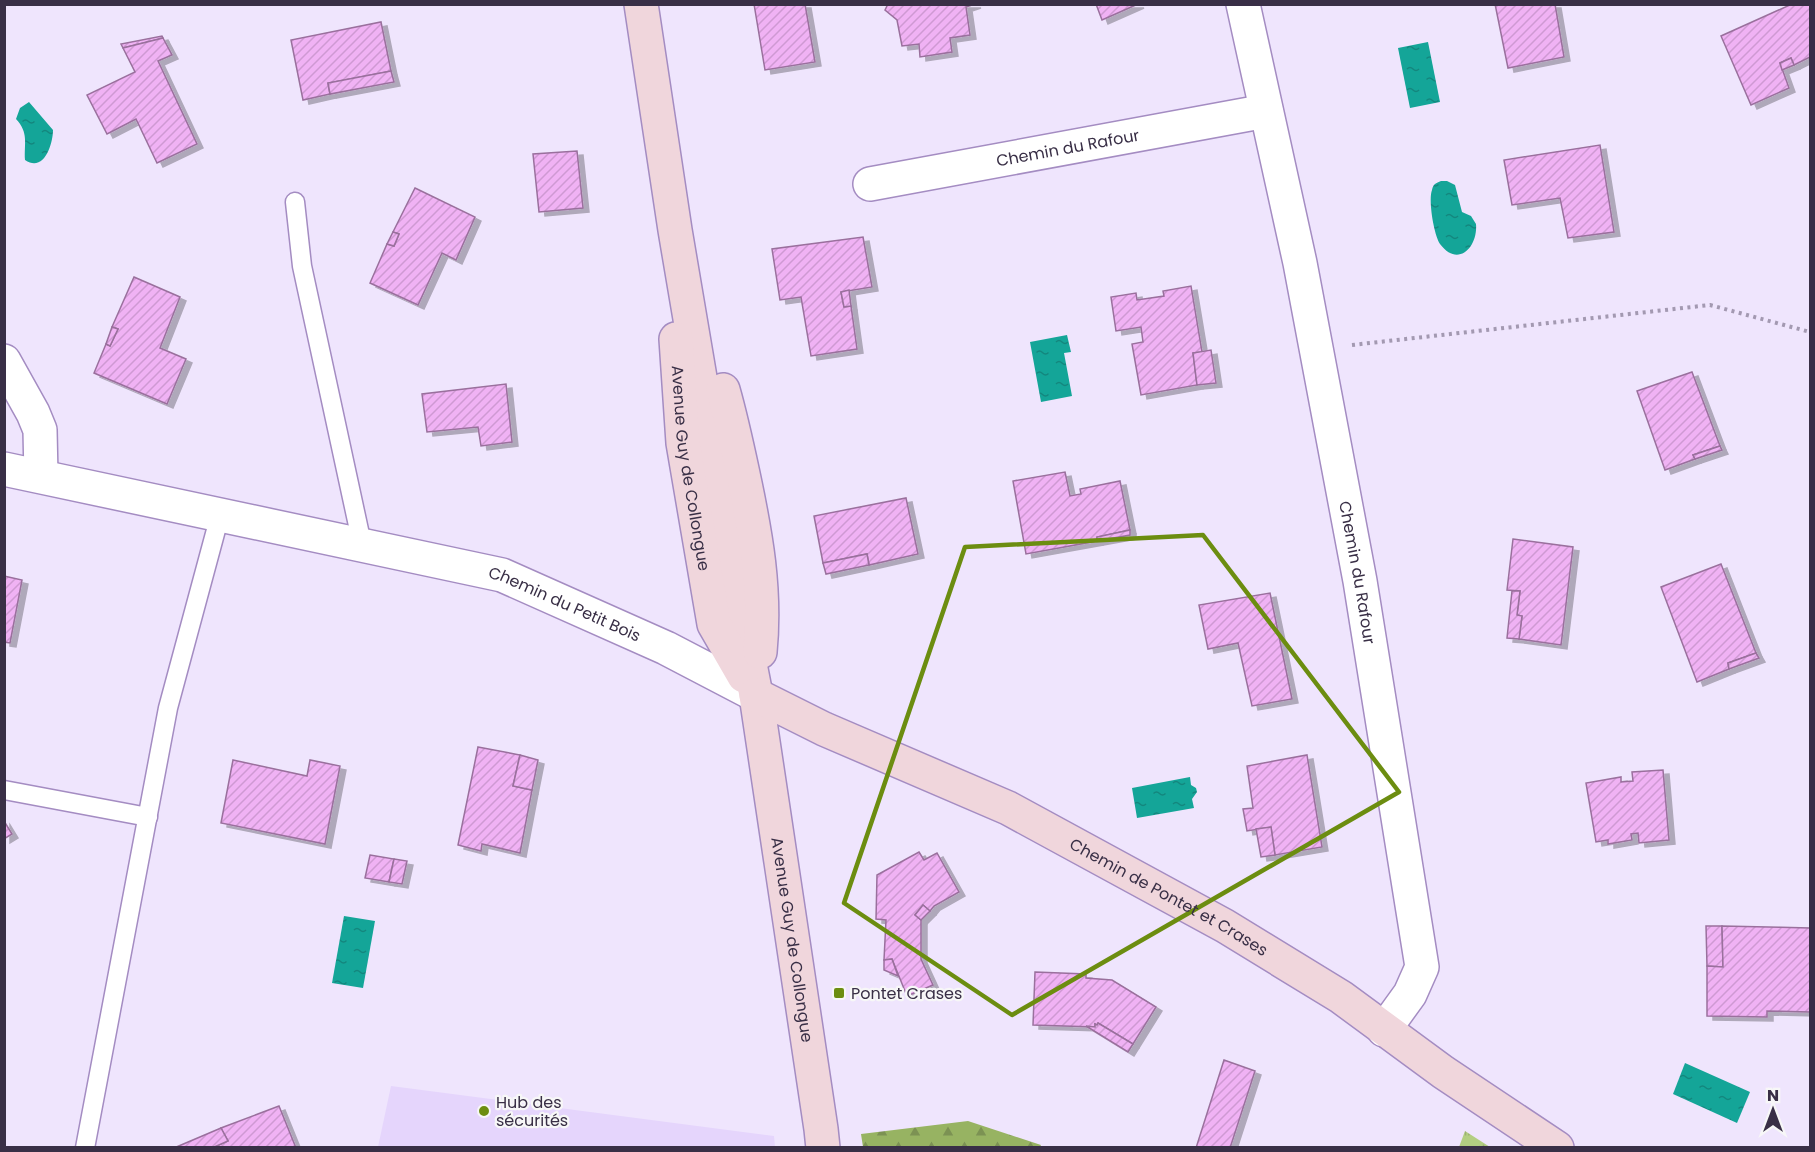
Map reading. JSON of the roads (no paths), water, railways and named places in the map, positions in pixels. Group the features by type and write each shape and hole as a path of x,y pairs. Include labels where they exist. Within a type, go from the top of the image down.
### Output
{"main road":[{"name":"Avenue Guy de Collongue","path":"641,4 675,230 730,414 756,536 764,617 756,695 823,1148"},
{"name":"Avenue Guy de Collongue","path":"675,230 675,329 683,443 704,567 714,624 756,695"},
{"name":"Chemin de Pontet et Crases","path":"756,695 824,729 1008,808 1225,926 1341,997 1443,1072 1557,1148"}],"street":[{"name":"Chemin du Rafour","path":"1243,4 1300,263 1360,581 1422,968 1410,994 1384,1030"},
{"name":"Chemin du Rafour","path":"870,184 1266,111"},
{"path":"4,361 40,430 41,476"},
{"name":"Chemin du Petit Bois","path":"4,469 502,575 666,648 756,695"}],"lane":[{"path":"295,201 302,267 362,544"},
{"path":"85,1148 168,708 220,515"},
{"path":"4,790 148,817"}],"water":[{"path":"1428,42 1440,102 1410,108 1398,48"},
{"path":"29,102 53,130 49,149 42,160 37,163 25,160 23,129 16,119 20,108"},
{"path":"1441,181 1455,185 1462,212 1471,216 1476,224 1474,240 1466,252 1460,254 1447,251 1440,244 1436,233 1432,217 1431,195 1434,185"},
{"path":"1067,335 1071,352 1064,353 1072,396 1041,402 1030,342"},
{"path":"1190,777 1191,785 1196,788 1197,792 1192,799 1194,808 1137,818 1132,788"},
{"path":"344,916 375,921 363,988 332,983"},
{"path":"1685,1063 1750,1092 1737,1123 1673,1094"}],"place":[{"name":"Pontet Crases","path":"839,993"},
{"name":"Hub des sécurités","path":"484,1111"}]}
